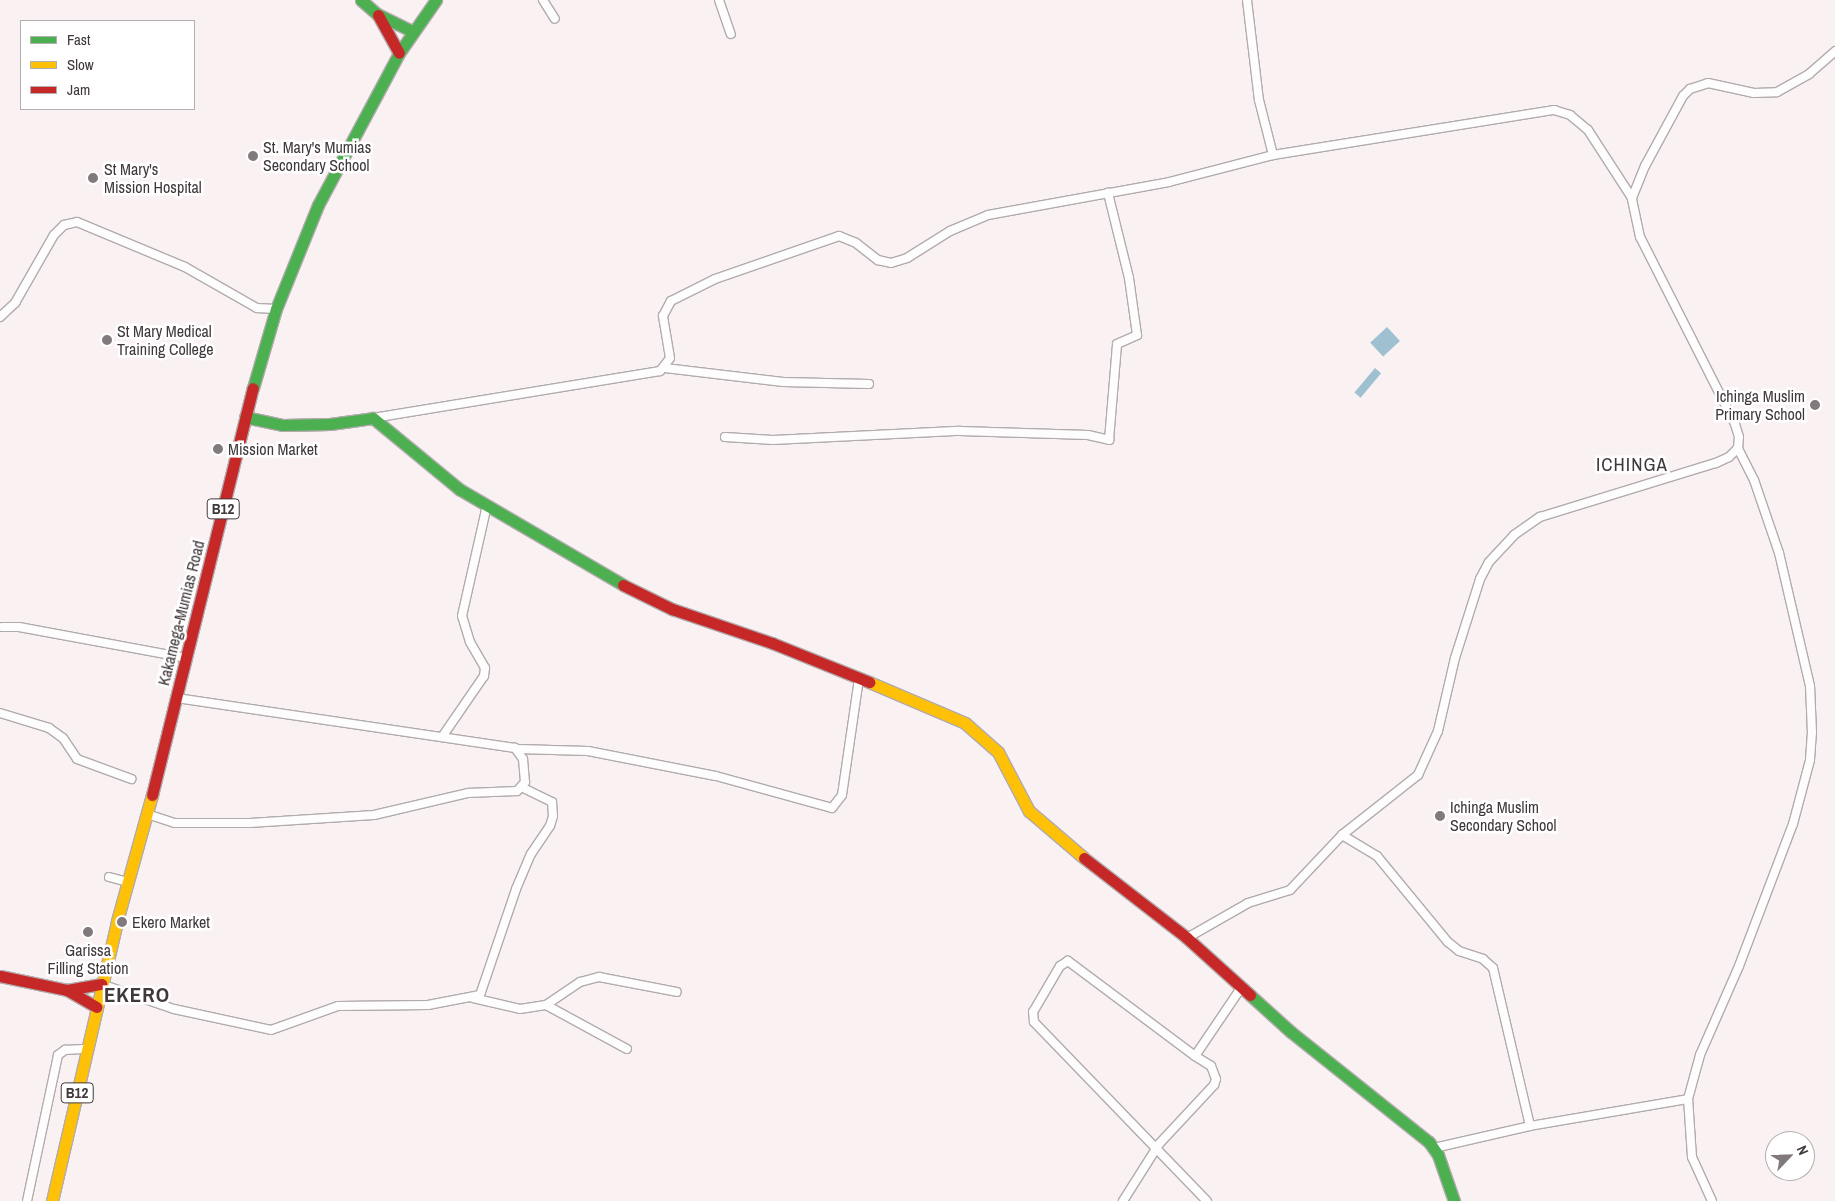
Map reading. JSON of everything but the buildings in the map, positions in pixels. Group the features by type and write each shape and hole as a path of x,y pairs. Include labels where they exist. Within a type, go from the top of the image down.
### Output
{"main road":[{"path":"361,0 377,14 389,30 399,53"},
{"name":"B12","path":"399,53 412,31 436,0"},
{"path":"377,14 412,31"},
{"name":"Kakamega-Mumias Road","path":"52,1201 101,984 177,698 245,417 276,309 318,205 399,53"},
{"path":"245,417 284,424 330,424 373,418 459,489 564,552 672,609 715,621 933,707 974,729 1008,766 1029,811 1042,825 1187,938 1241,988 1434,1148 1454,1201"},
{"path":"0,976 67,990 97,1007"},
{"path":"67,990 101,984"}],"street":[{"path":"543,0 555,19"},
{"path":"719,0 731,34"},
{"path":"1247,0 1259,100 1273,155"},
{"path":"1632,198 1658,140 1683,96 1690,89 1708,83 1754,93 1777,92 1809,74 1835,50"},
{"path":"665,368 670,358 664,322 665,308 670,301 715,279 839,236 856,242 878,260 891,263 978,218 1170,182 1273,155 1554,110 1570,115 1588,130 1632,198 1640,237 1734,424 1739,437 1738,448 1754,480 1779,553 1810,686 1812,734 1810,760 1793,824 1739,966 1707,1037 1688,1099 1692,1157 1712,1201"},
{"path":"725,437 773,440 960,431 1088,435 1109,440 1117,344 1137,335 1129,278 1108,193"},
{"path":"0,317 15,303 54,235 64,225 77,222 185,267 257,308 276,309"},
{"path":"373,418 665,368 784,382 869,384"},
{"path":"1187,938 1248,902 1290,890 1342,835 1418,775 1438,731 1455,658 1480,579 1514,534 1540,518 1716,462 1729,457 1738,448"},
{"path":"442,737 484,676 484,668 470,642 462,616 487,505"},
{"path":"2,627 19,627 187,658"},
{"path":"177,698 518,749 588,751 716,776 832,808 842,796 858,679"},
{"path":"0,713 49,728 63,738 77,759 131,779"},
{"path":"518,749 523,759 522,788"},
{"path":"147,814 175,823 324,819 374,815 468,793 517,791 522,788"},
{"path":"101,984 174,1009 271,1030 338,1006 428,1005 483,992 516,889 531,854 550,826 553,816 552,802 522,788"},
{"path":"1342,835 1377,856 1448,942 1459,951 1483,959 1493,968 1530,1126"},
{"path":"109,876 128,882"},
{"path":"1123,1201 1156,1148 1214,1085 1215,1074 1211,1066 1068,961 1060,966 1033,1012 1034,1022 1156,1148 1207,1201"},
{"path":"468,997 520,1009 546,1005 580,982 599,977 677,992"},
{"path":"1195,1056 1241,988"},
{"path":"546,1005 627,1049"},
{"path":"27,1201 58,1055 65,1050 87,1049"},
{"path":"1434,1148 1530,1126 1688,1099"}],"water":[{"path":"1387,327 1400,341 1383,357 1370,343"},
{"path":"1375,368 1381,373 1361,398 1354,393"}],"traffic: fast":[{"path":"361,0 377,14 412,31"},
{"path":"253,388 276,309 318,205 399,53 436,0"},
{"path":"245,417 283,425 330,424 373,418 459,489 623,585"},
{"path":"1250,995 1291,1032 1429,1142 1438,1155 1454,1201"}],"traffic: slow":[{"path":"869,682 965,723 998,752 1029,811 1084,858"},
{"path":"52,1201 117,921 152,795"}],"traffic: jam":[{"path":"378,15 399,53"},
{"path":"152,795 253,388"},
{"path":"623,585 672,609 772,643 869,682"},
{"path":"1084,858 1187,938 1250,995"},
{"path":"0,976 67,990 97,1007"},
{"path":"67,990 101,984"}],"place":[{"name":"St. Mary's Mumias Secondary School","path":"253,156"},
{"name":"St Mary's Mission Hospital","path":"93,178"},
{"name":"St Mary Medical Training College","path":"107,340"},
{"name":"Ichinga Muslim Primary School","path":"1815,405"},
{"name":"Mission Market","path":"218,449"},
{"name":"Ichinga Muslim Secondary School","path":"1440,816"},
{"name":"Ekero Market","path":"122,922"},
{"name":"Garissa Filling Station","path":"88,932"}],"district":[{"name":"ICHINGA","path":"1632,465"},
{"name":"EKERO","path":"137,995"}]}
